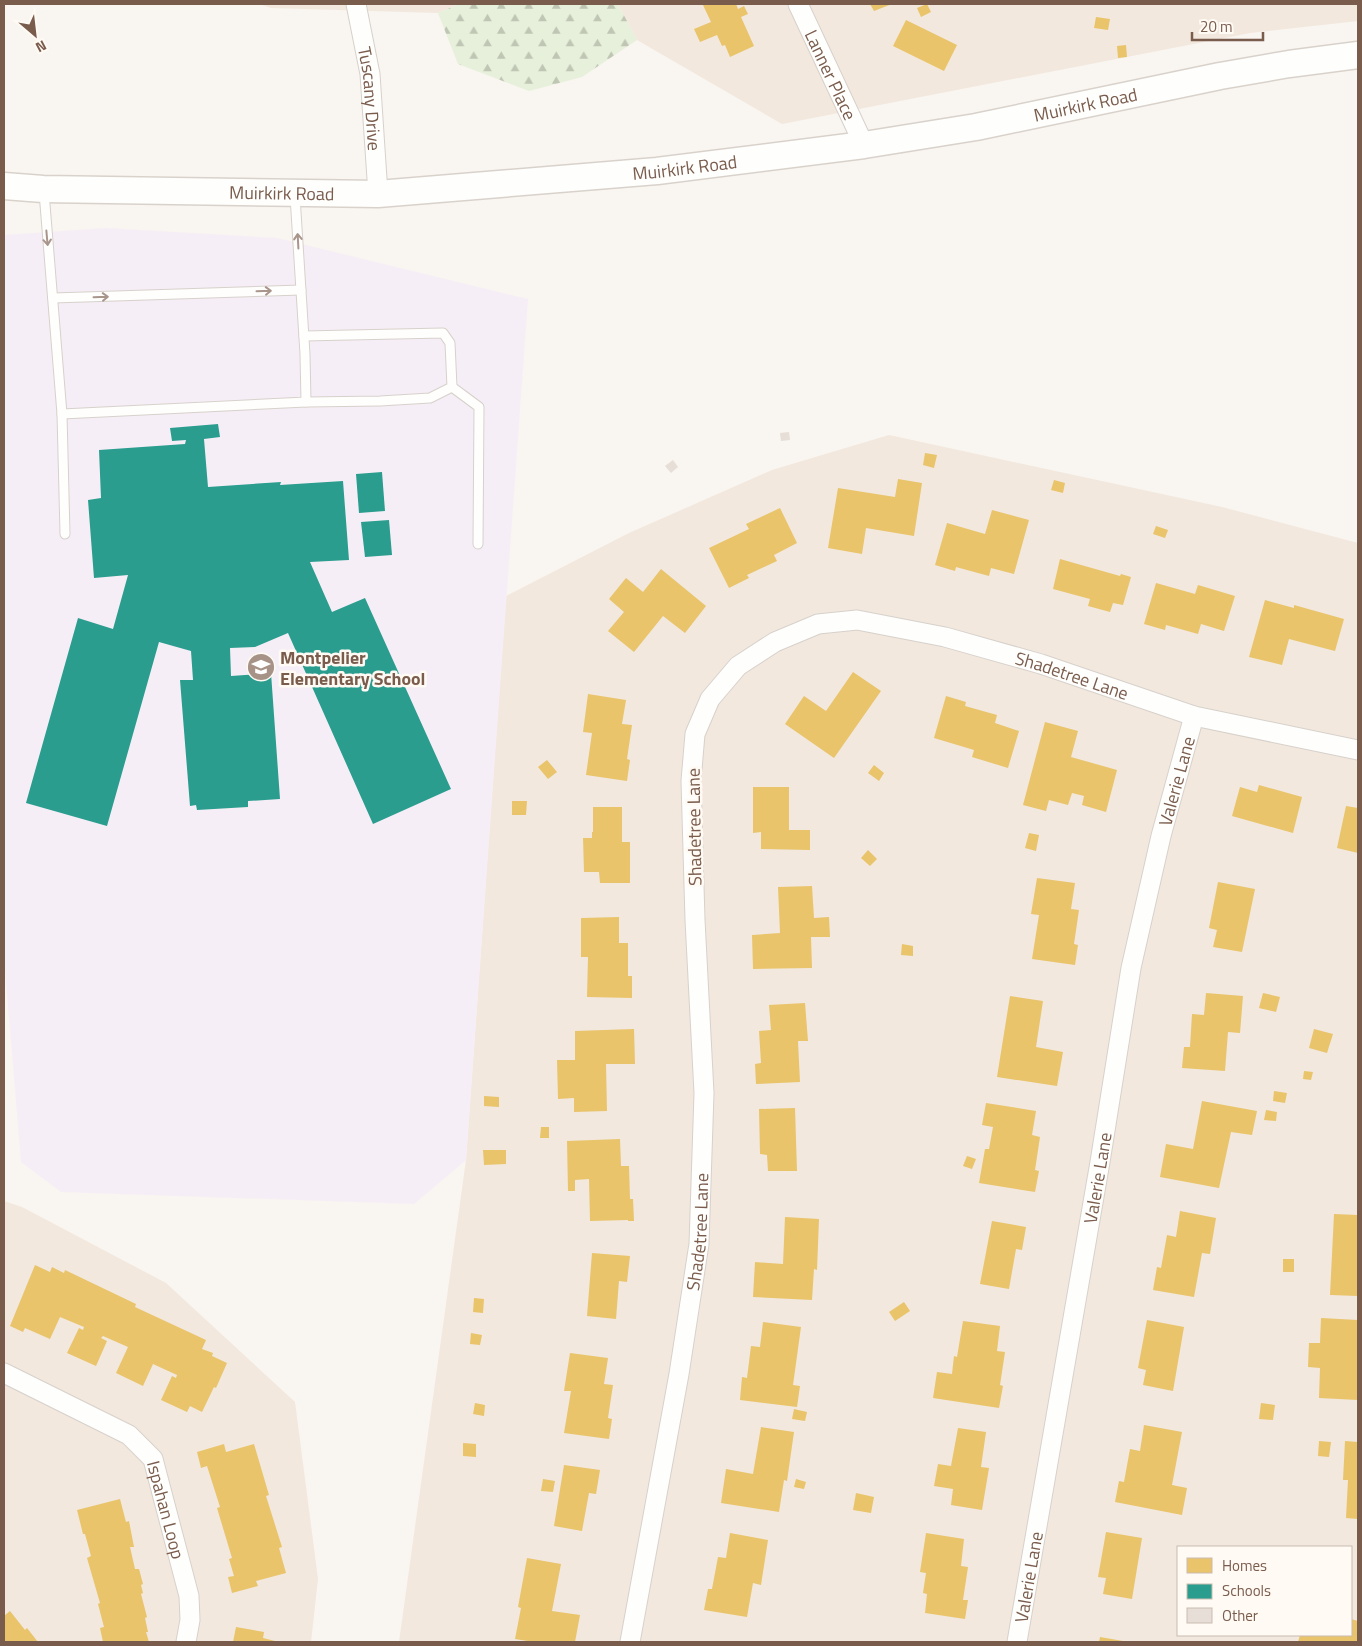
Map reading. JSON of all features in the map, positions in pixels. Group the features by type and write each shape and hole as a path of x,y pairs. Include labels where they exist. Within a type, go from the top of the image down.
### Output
{"main road":[{"name":"Muirkirk Road","path":"4,186 43,189 378,194 657,171 864,145 976,127 1220,76 1358,55"}],"street":[{"name":"Tuscany Drive","path":"356,4 370,74 378,194"},
{"name":"Lanner Place","path":"798,4 864,145"},
{"name":"Shadetree Lane","path":"630,1642 679,1374 699,1244 704,1093 695,920 691,781 695,734 710,699 738,666 775,642 818,624 857,620 945,637 1041,664 1194,716 1358,750"},
{"name":"Valerie Lane","path":"1017,1642 1099,1172 1131,968 1161,836 1194,716"},
{"name":"Ispahan Loop","path":"4,1373 129,1435 153,1459 189,1596 190,1620 186,1642"}],"lane":[{"path":"43,189 62,414 65,534"},
{"path":"295,193 306,402"},
{"path":"53,298 301,290"},
{"path":"304,336 443,333 450,343 452,387"},
{"path":"62,414 430,398 452,387"},
{"path":"452,387 479,407 478,544"}],"shaded area":[{"path":"259,4 459,4 438,13 271,8"},
{"path":"618,4 1358,4 1358,21 1250,33 782,124 637,40"},
{"path":"106,228 277,238 528,299 466,1160 414,1204 61,1192 21,1162 4,957 4,235"},
{"path":"889,435 1222,507 1358,543 1358,1642 399,1642 466,1160 506,596 629,533 772,470"},
{"path":"4,1201 22,1207 166,1283 295,1402 318,1579 311,1642 4,1642"}],"green space":[{"path":"459,4 618,4 637,40 582,77 529,91 458,64 438,13"}],"building: Homes":[{"path":"736,4 738,9 744,6 748,14 741,17 754,46 730,57 725,45 722,46 717,35 700,42 694,29 711,22 703,5"},
{"path":"870,4 892,4 874,11"},
{"path":"927,4 931,12 921,17 917,8"},
{"path":"1096,17 1110,19 1108,30 1094,28"},
{"path":"906,20 957,45 944,71 893,46"},
{"path":"1126,45 1127,57 1118,58 1117,46"},
{"path":"925,453 937,455 934,468 923,465"},
{"path":"898,479 922,483 914,536 866,528 862,554 828,548 838,488 895,497"},
{"path":"1054,480 1065,483 1063,493 1051,490"},
{"path":"780,508 797,543 774,555 777,561 747,575 749,578 729,588 709,548 749,529 746,524"},
{"path":"992,510 1029,520 1014,574 991,568 989,576 956,567 955,571 935,565 947,523 985,534"},
{"path":"1156,526 1168,530 1165,538 1153,534"},
{"path":"1060,559 1120,576 1121,574 1131,577 1123,605 1113,603 1110,612 1088,606 1090,599 1053,589"},
{"path":"661,569 706,606 685,633 663,616 634,652 608,631 624,612 609,599 626,578 643,592"},
{"path":"1156,583 1195,594 1198,585 1235,596 1224,631 1201,624 1198,634 1166,625 1165,630 1144,624"},
{"path":"1265,600 1294,608 1294,605 1344,619 1335,651 1289,639 1282,665 1249,657"},
{"path":"853,672 881,691 834,758 785,724 804,696 826,711"},
{"path":"588,694 626,700 622,724 632,725 627,759 630,760 627,781 586,775 592,733 583,732"},
{"path":"946,696 966,702 965,706 997,715 995,723 1019,731 1008,768 972,757 974,750 934,738"},
{"path":"1045,722 1078,731 1071,757 1117,770 1106,812 1082,805 1084,796 1072,793 1068,805 1049,800 1046,811 1023,805"},
{"path":"547,760 557,772 548,779 538,767"},
{"path":"874,765 884,773 879,781 868,773"},
{"path":"1259,785 1302,797 1293,833 1232,816 1240,787 1257,792"},
{"path":"753,787 789,787 789,830 810,830 810,850 761,849 761,832 753,833"},
{"path":"512,801 527,801 526,815 512,815"},
{"path":"1346,806 1358,808 1358,853 1337,848"},
{"path":"593,807 622,807 622,842 630,842 630,883 600,883 599,872 584,872 583,838 592,838"},
{"path":"1029,833 1039,835 1036,851 1025,848"},
{"path":"868,850 877,859 870,866 861,858"},
{"path":"1037,878 1075,883 1071,909 1079,910 1074,944 1078,945 1075,965 1032,959 1039,915 1031,914"},
{"path":"1218,882 1255,889 1242,952 1213,947 1217,930 1209,928"},
{"path":"812,886 814,918 829,917 830,937 811,937 812,968 753,969 752,935 780,933 778,887"},
{"path":"619,917 619,943 628,943 628,976 632,976 632,998 587,997 588,957 581,957 581,918"},
{"path":"902,944 913,946 913,956 901,955"},
{"path":"1206,993 1243,996 1240,1033 1228,1032 1225,1071 1182,1068 1184,1047 1190,1047 1192,1014 1204,1015"},
{"path":"1263,993 1280,997 1276,1012 1259,1008"},
{"path":"1010,996 1043,1001 1036,1047 1063,1052 1057,1086 997,1077"},
{"path":"805,1003 808,1041 798,1041 800,1082 756,1084 755,1064 761,1063 759,1031 771,1030 769,1005"},
{"path":"634,1029 635,1064 606,1064 607,1111 574,1112 574,1098 558,1099 557,1060 575,1060 575,1031"},
{"path":"1314,1029 1333,1034 1327,1053 1309,1048"},
{"path":"1304,1071 1313,1072 1311,1080 1303,1079"},
{"path":"1274,1091 1287,1093 1285,1103 1273,1101"},
{"path":"484,1096 499,1097 499,1107 484,1106"},
{"path":"1202,1101 1257,1111 1252,1135 1231,1132 1219,1188 1160,1177 1166,1144 1193,1149"},
{"path":"986,1103 1036,1111 1032,1135 1040,1137 1035,1170 1039,1171 1035,1192 979,1183 985,1149 989,1149 993,1127 982,1125"},
{"path":"795,1108 797,1171 768,1171 767,1155 760,1154 759,1109"},
{"path":"1266,1110 1277,1112 1276,1121 1264,1120"},
{"path":"541,1127 549,1127 549,1138 540,1138"},
{"path":"620,1139 621,1166 629,1166 630,1199 633,1199 634,1221 590,1221 589,1179 575,1180 575,1191 568,1191 567,1141"},
{"path":"483,1150 506,1150 506,1164 484,1165"},
{"path":"967,1156 976,1159 972,1169 963,1166"},
{"path":"1180,1211 1216,1218 1210,1254 1202,1253 1194,1297 1153,1290 1157,1267 1161,1268 1167,1235 1176,1237"},
{"path":"1334,1214 1358,1215 1358,1296 1330,1295"},
{"path":"785,1217 819,1219 817,1270 814,1269 812,1300 753,1297 755,1262 783,1264"},
{"path":"992,1221 1026,1227 1022,1250 1016,1249 1009,1289 980,1284"},
{"path":"592,1253 630,1256 627,1282 619,1281 616,1319 587,1316"},
{"path":"1283,1259 1294,1259 1294,1272 1283,1272"},
{"path":"35,1265 50,1272 52,1267 64,1273 65,1270 136,1304 135,1307 206,1340 202,1349 213,1353 212,1356 227,1363 216,1388 214,1387 202,1412 190,1406 187,1412 161,1400 172,1376 176,1378 177,1375 153,1364 143,1386 116,1373 128,1347 103,1336 101,1338 107,1341 96,1366 67,1353 79,1328 83,1330 84,1327 60,1317 50,1339 25,1328 23,1332 10,1326"},
{"path":"474,1298 484,1299 483,1313 473,1312"},
{"path":"904,1302 910,1311 895,1321 889,1312"},
{"path":"1321,1318 1358,1320 1358,1400 1319,1398 1320,1368 1308,1367 1309,1343 1320,1343"},
{"path":"1147,1320 1184,1327 1173,1391 1143,1385 1146,1370 1138,1368"},
{"path":"963,1321 1000,1326 997,1351 1005,1352 1000,1385 1003,1386 999,1408 933,1398 937,1372 952,1374 954,1356 957,1357"},
{"path":"763,1322 801,1327 793,1385 800,1386 797,1407 740,1400 742,1377 747,1378 751,1346 760,1347"},
{"path":"471,1333 482,1335 480,1345 470,1344"},
{"path":"570,1353 608,1358 604,1384 613,1385 608,1418 612,1419 609,1439 564,1433 571,1391 564,1391"},
{"path":"475,1403 485,1405 484,1416 473,1414"},
{"path":"1261,1403 1275,1405 1273,1420 1259,1419"},
{"path":"794,1409 807,1412 805,1421 792,1419"},
{"path":"1144,1425 1182,1432 1172,1485 1187,1488 1182,1515 1115,1502 1119,1481 1124,1482 1130,1449 1140,1451"},
{"path":"761,1427 794,1432 787,1481 784,1480 779,1512 721,1503 726,1469 753,1474"},
{"path":"958,1428 986,1432 981,1467 989,1468 982,1510 951,1505 953,1489 934,1486 938,1464 951,1466"},
{"path":"1319,1441 1331,1442 1329,1457 1318,1456"},
{"path":"1345,1441 1358,1442 1358,1519 1346,1518 1348,1480 1343,1480"},
{"path":"463,1443 476,1444 476,1457 463,1456"},
{"path":"224,1444 226,1452 254,1444 269,1495 266,1496 282,1547 279,1548 286,1573 256,1581 258,1586 232,1593 228,1577 234,1576 229,1559 232,1558 217,1508 220,1507 207,1466 201,1468 197,1452"},
{"path":"564,1465 600,1470 596,1494 589,1493 582,1531 554,1526"},
{"path":"543,1479 555,1481 553,1492 541,1491"},
{"path":"796,1479 806,1482 804,1489 794,1487"},
{"path":"856,1493 874,1497 871,1513 853,1510"},
{"path":"120,1499 126,1522 129,1521 134,1547 130,1547 135,1569 139,1569 143,1584 141,1585 143,1593 141,1594 147,1617 145,1618 148,1632 146,1632 149,1642 103,1642 100,1628 104,1627 98,1604 100,1603 87,1558 91,1556 77,1510"},
{"path":"1106,1532 1142,1538 1132,1599 1103,1594 1106,1578 1098,1577"},
{"path":"730,1533 768,1540 761,1585 753,1583 747,1617 704,1610 708,1589 712,1589 718,1557 726,1558"},
{"path":"926,1533 964,1539 961,1566 968,1567 963,1600 968,1600 965,1619 925,1613 927,1594 923,1593 926,1573 920,1572"},
{"path":"527,1558 561,1564 552,1611 580,1615 575,1642 534,1642 515,1639 521,1608 518,1607"},
{"path":"10,1611 25,1630 27,1628 38,1642 4,1642 4,1616"},
{"path":"1352,1619 1358,1621 1358,1642 1298,1642 1300,1636 1352,1636"},
{"path":"236,1627 264,1632 263,1638 279,1642 233,1642"},
{"path":"1100,1637 1123,1641 1123,1642 1099,1642"}],"building: Schools":[{"path":"218,424 220,437 204,439 208,487 281,482 280,485 343,481 349,560 310,562 332,612 365,598 451,789 373,824 288,633 255,647 230,648 231,676 271,673 280,799 248,801 248,807 197,810 196,805 190,806 180,680 193,680 191,651 159,642 107,826 26,803 78,618 113,629 128,575 94,578 88,500 101,498 99,450 185,444 186,440 172,441 170,428"},
{"path":"382,472 385,511 359,513 356,474"},
{"path":"389,520 392,555 365,557 361,522"}],"building: Other":[{"path":"789,432 790,440 781,441 780,433"},
{"path":"673,460 678,467 671,473 665,466"}],"place":[{"name":"Montpelier Elementary School","path":"261,667"}]}
